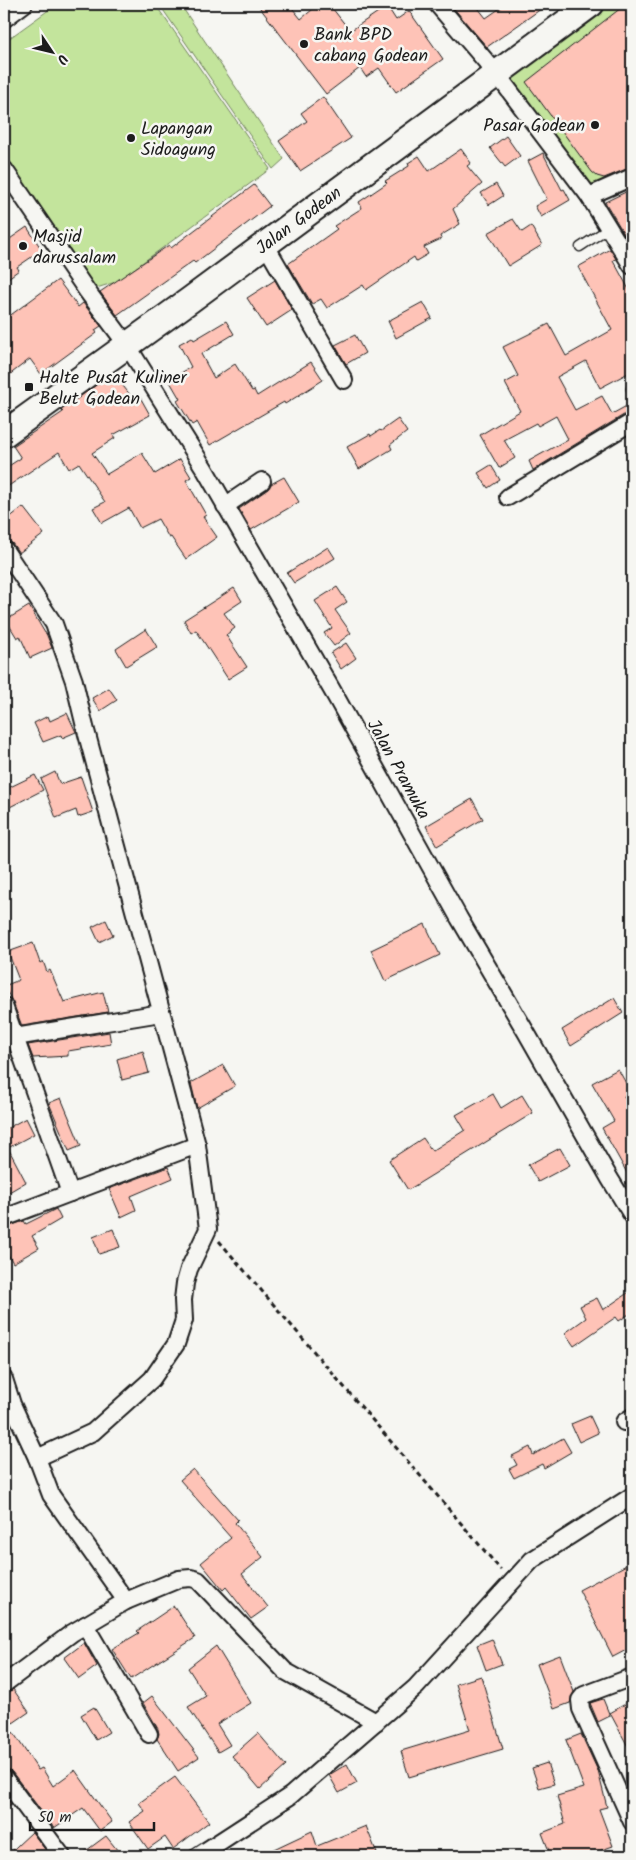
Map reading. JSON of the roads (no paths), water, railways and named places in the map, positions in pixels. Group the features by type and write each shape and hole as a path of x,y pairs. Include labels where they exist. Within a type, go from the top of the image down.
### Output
{"main road":[{"name":"Jalan Godean","path":"7,426 127,345 591,4"}],"street":[{"path":"4,18 24,4"},
{"path":"437,4 496,73 589,196 632,266"},
{"name":"Jalan Pramuka","path":"4,169 87,291 127,345 225,506 336,697 459,918 632,1215"},
{"path":"589,196 632,177"},
{"path":"265,244 344,380"},
{"path":"508,497 632,422"},
{"path":"225,506 262,481"},
{"path":"4,549 54,624 71,672 197,1144 208,1228 189,1269 185,1283 183,1300 184,1320 176,1344 152,1379 93,1432 37,1458"},
{"path":"4,1006 12,1045 70,1193"},
{"path":"12,1045 161,1013"},
{"path":"4,1218 197,1144"},
{"path":"4,1380 8,1407 37,1458 51,1495 126,1601"},
{"path":"198,1856 290,1796 416,1687 532,1560 632,1496"},
{"path":"4,1684 72,1633 126,1601 179,1579 190,1578 198,1580 285,1671 376,1722"},
{"path":"85,1625 150,1734"},
{"path":"632,1677 584,1695 580,1700 581,1709 632,1822"},
{"path":"4,1778 62,1856"}],"lane":[{"path":"580,247 609,228"}],"place":[{"name":"Bank BPD cabang Godean","path":"304,44"},
{"name":"Pasar Godean","path":"595,125"},
{"name":"Lapangan Sidoagung","path":"131,138"},
{"name":"Masjid darussalam","path":"23,246"},
{"name":"Halte Pusat Kuliner Belut Godean","path":"29,387"}]}
